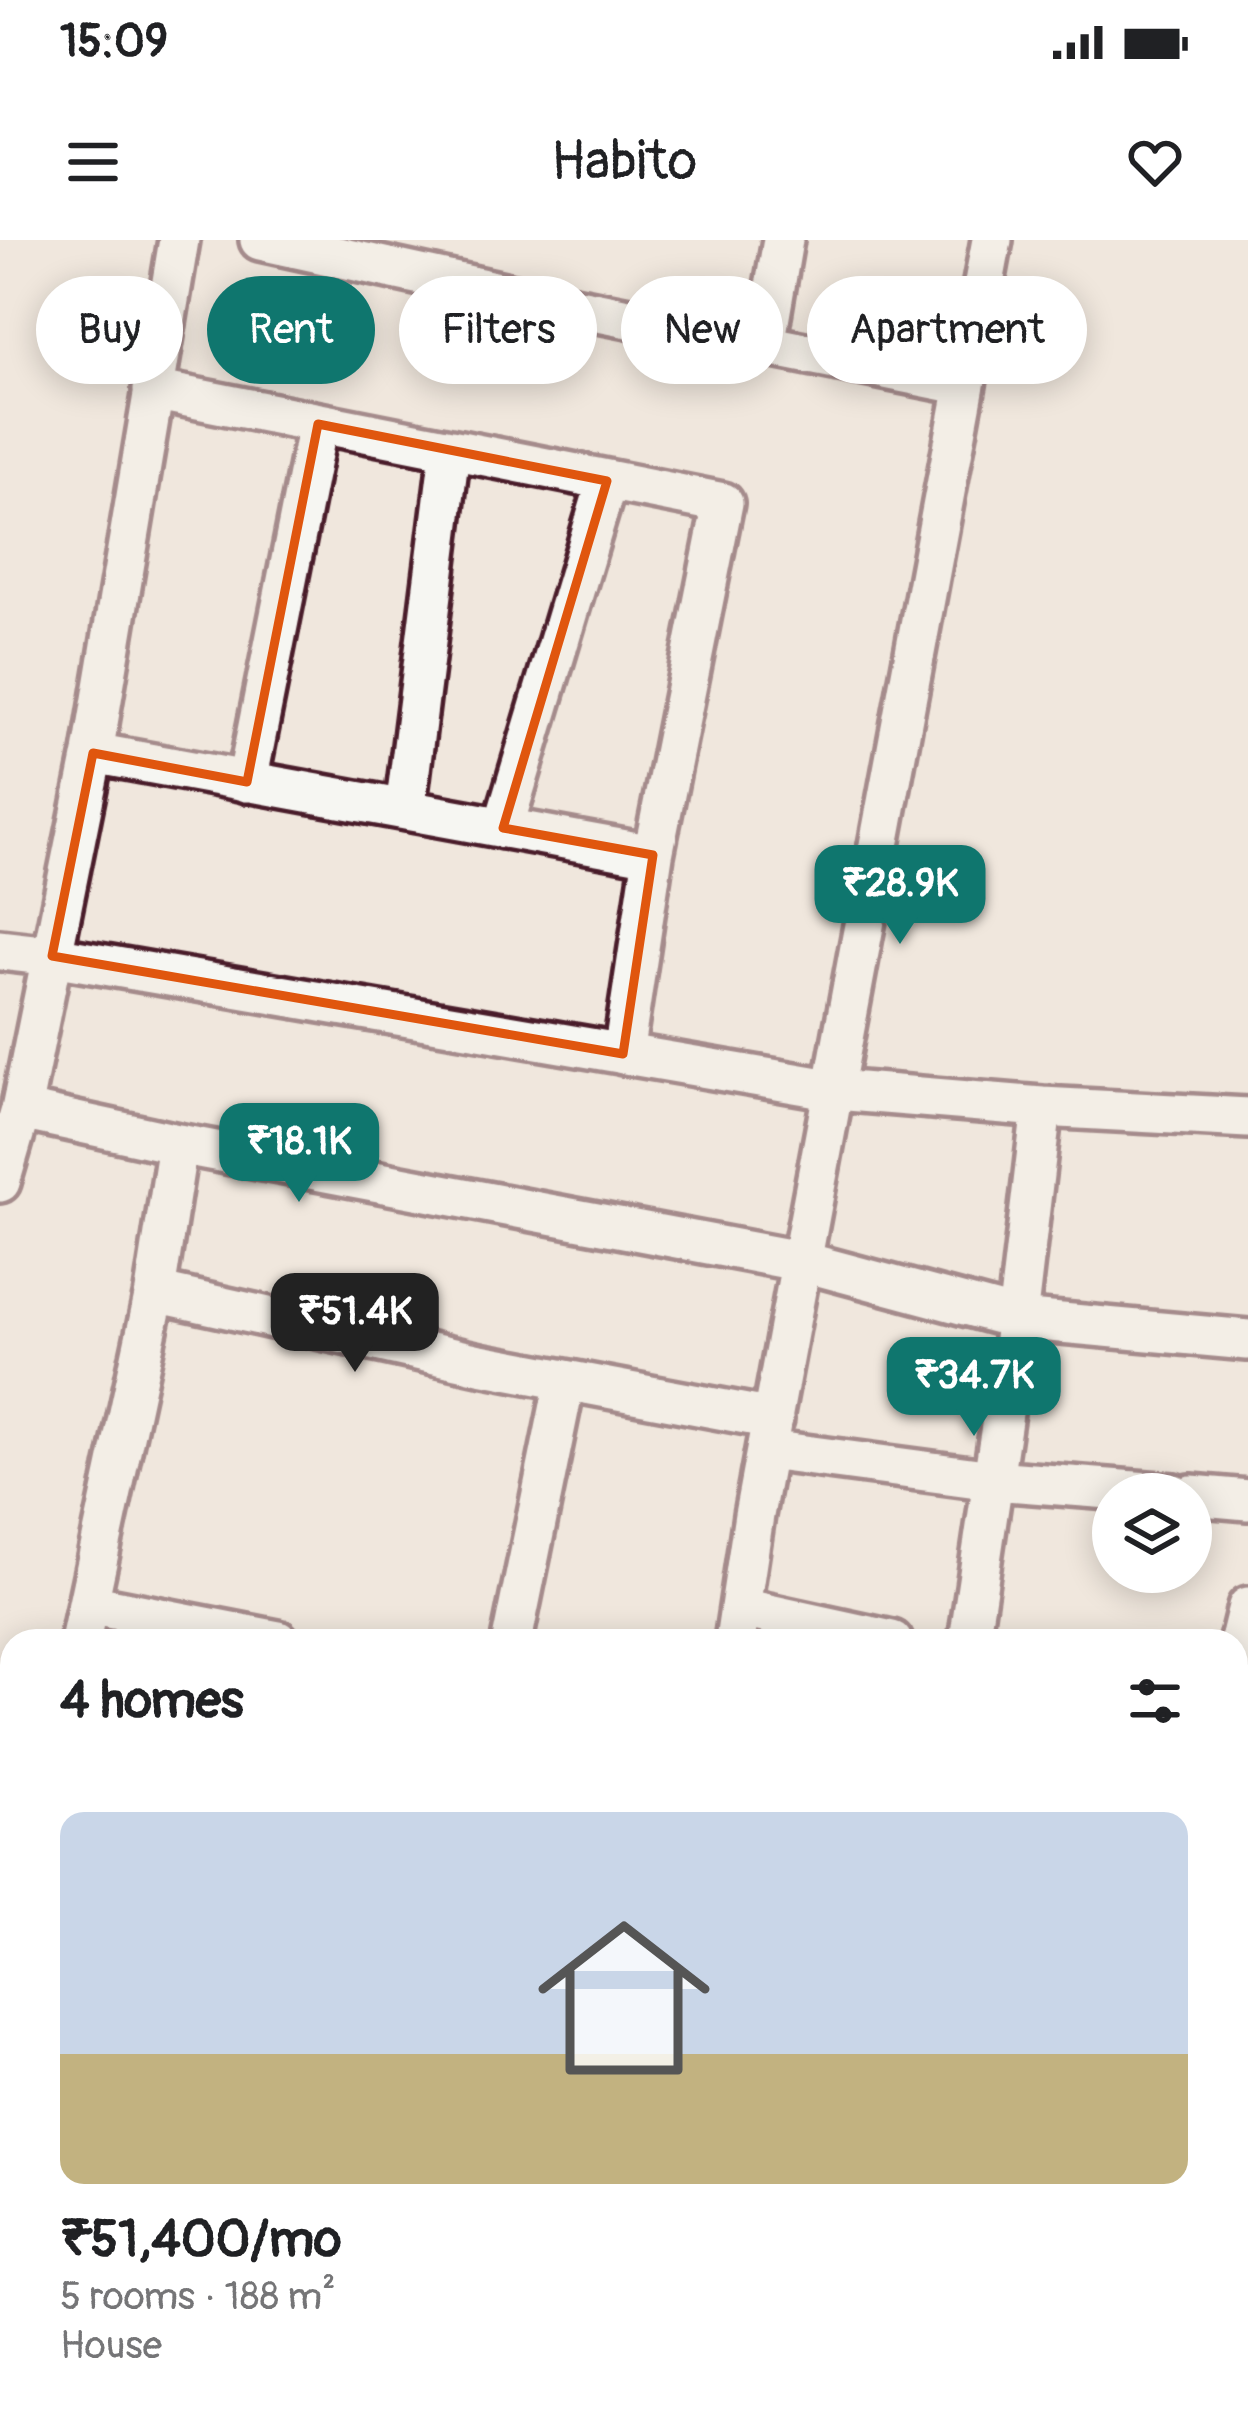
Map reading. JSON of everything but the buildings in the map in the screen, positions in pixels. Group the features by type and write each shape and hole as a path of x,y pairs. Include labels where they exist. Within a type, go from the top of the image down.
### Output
{"street":[{"path":"0,1182 21,1110 93,753 179,240"},
{"path":"260,240 621,315"},
{"path":"777,276 783,240"},
{"path":"783,1629 738,1624 992,240"},
{"path":"783,349 965,385"},
{"path":"154,390 723,503 653,855 622,1054"},
{"path":"247,782 318,424"},
{"path":"405,810 450,451"},
{"path":"503,828 607,481"},
{"path":"93,753 653,855"},
{"path":"0,950 836,1090 1248,1118"},
{"path":"971,1629 1017,1318 1042,1107"},
{"path":"21,1110 804,1262 1017,1318 1248,1340"},
{"path":"155,1629 84,1622 155,1292 178,1144"},
{"path":"155,1292 565,1381 770,1435 993,1480 1092,1488"},
{"path":"514,1629 565,1381"},
{"path":"1212,1497 1248,1500"}],"highlighted area":[{"path":"318,424 607,481 503,828 653,855 623,1054 52,956 93,753 247,782"}]}
